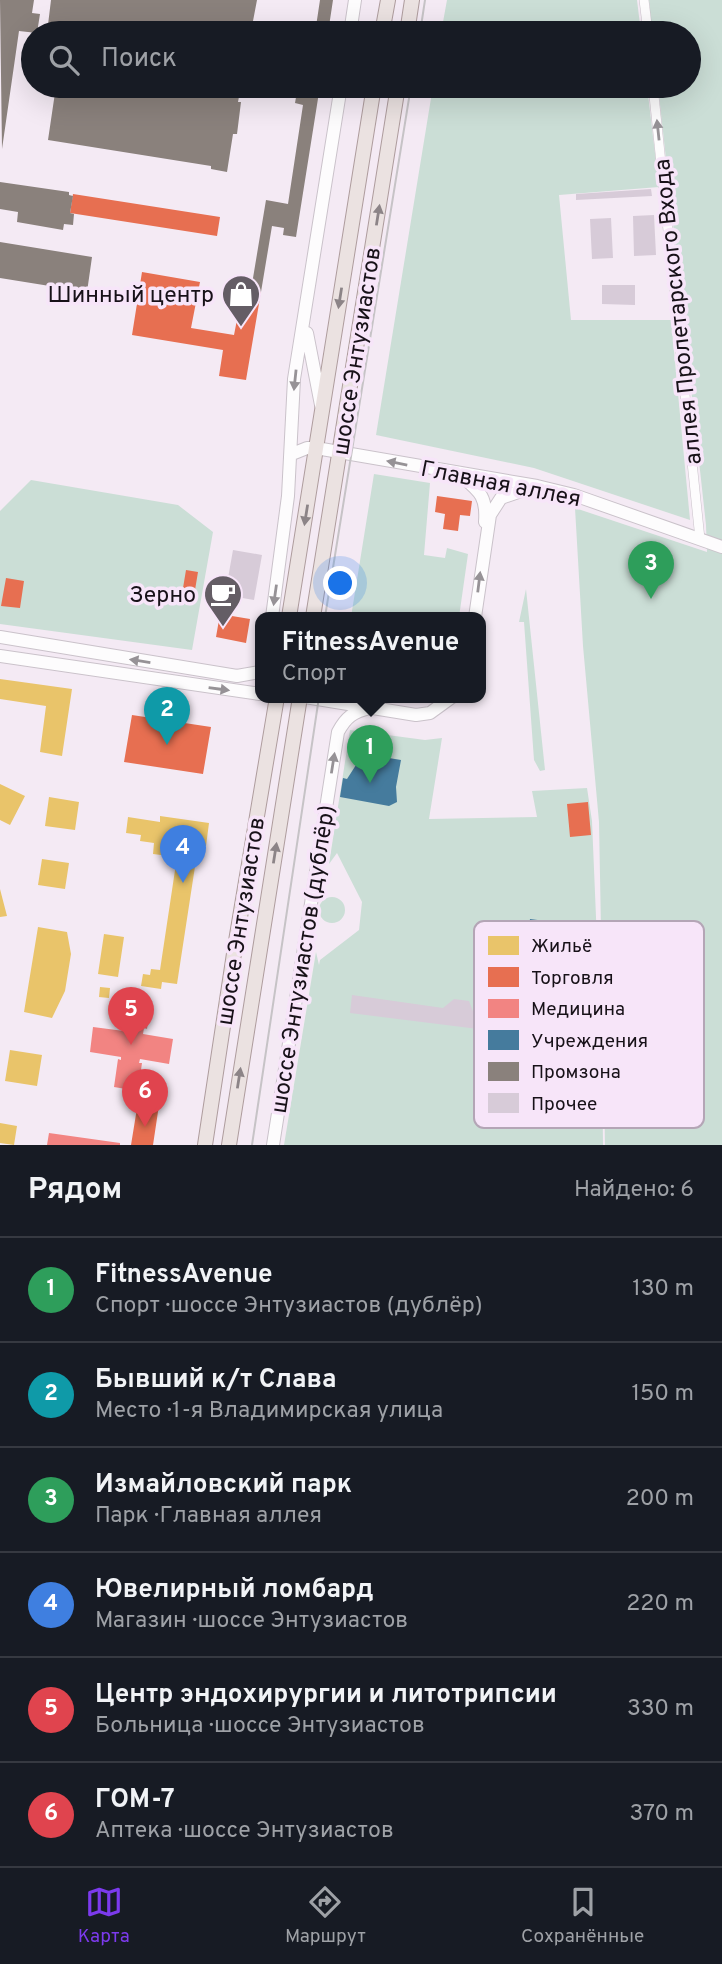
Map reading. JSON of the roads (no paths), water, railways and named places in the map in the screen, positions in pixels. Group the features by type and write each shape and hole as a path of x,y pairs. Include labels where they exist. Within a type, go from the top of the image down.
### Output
{"main road":[{"path":"351,21 355,0"},
{"path":"384,21 388,0"},
{"path":"409,21 412,0"},
{"path":"273,612 292,454 294,379 339,98"},
{"name":"шоссе Энтузиастов","path":"290,612 372,98"},
{"name":"шоссе Энтузиастов","path":"314,612 396,98"},
{"path":"305,312 308,348 322,409"},
{"path":"292,454 307,448 316,448"},
{"name":"Главная аллея","path":"316,448 537,486 574,495 722,547"},
{"path":"456,472 482,494 486,511 484,548"},
{"path":"476,612 484,548 490,515 495,504 507,494 537,486"},
{"path":"0,637 237,676 255,673"},
{"path":"0,656 255,693"},
{"name":"шоссе Энтузиастов","path":"205,1145 234,947 276,703"},
{"name":"шоссе Энтузиастов","path":"229,1145 299,703"},
{"path":"340,703 416,715 430,713 444,703"},
{"name":"шоссе Энтузиастов (дублёр)","path":"273,1145 338,732 346,717 370,708"}],"street":[{"path":"644,0 647,21"},
{"name":"аллея Пролетарского Входа","path":"654,98 700,539"}],"tram line":[{"path":"422,21 425,0"},
{"path":"326,612 409,98"},
{"path":"252,1145 318,703"}],"place":[{"name":"Шинный центр","path":"241,328"},
{"name":"Измайловский парк","path":"651,599"},
{"name":"Зерно","path":"223,628"},
{"name":"Бывший к/т Слава","path":"167,745"},
{"name":"FitnessAvenue","path":"370,783"},
{"name":"Ювелирный ломбард","path":"183,883"},
{"name":"Центр эндохирургии и литотрипсии","path":"131,1045"},
{"name":"ГОМ-7","path":"145,1127"}]}
